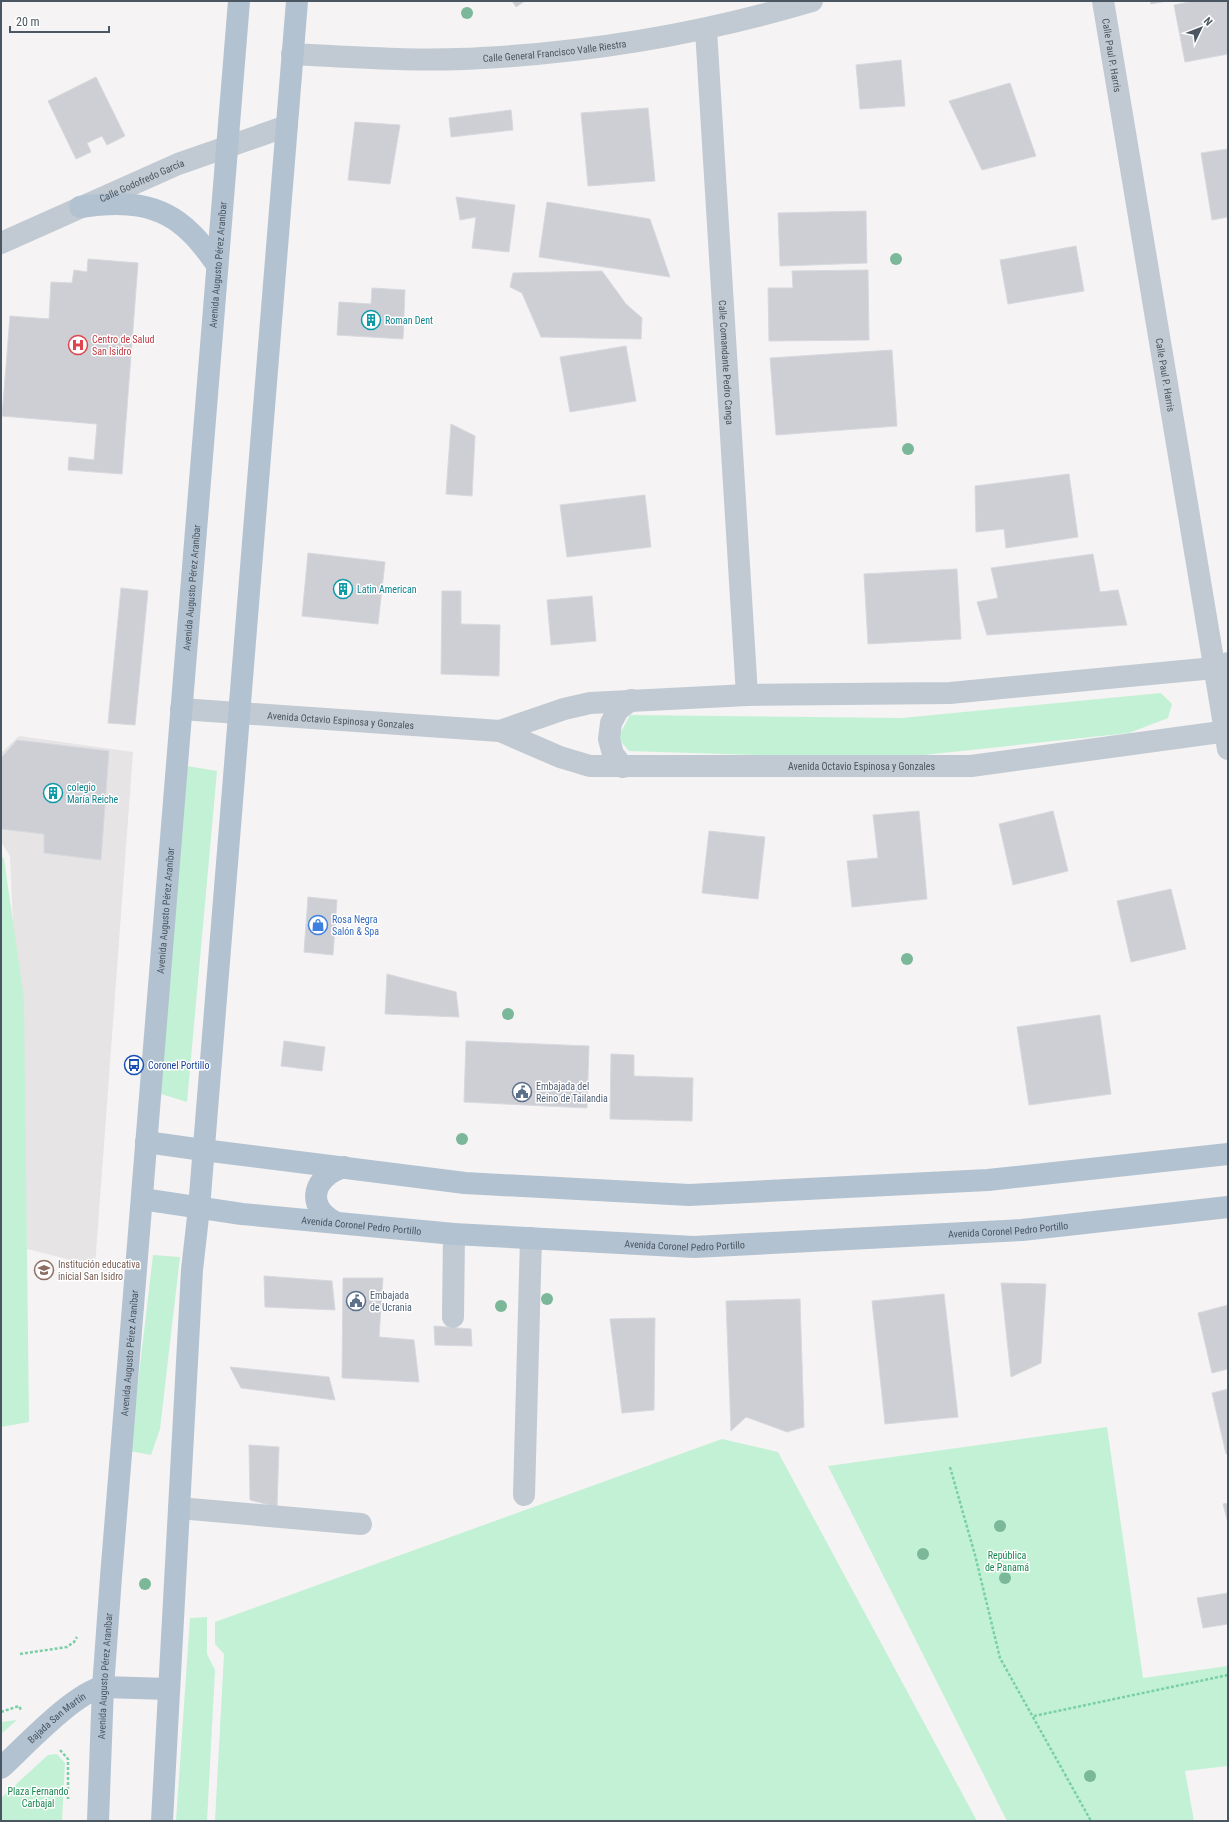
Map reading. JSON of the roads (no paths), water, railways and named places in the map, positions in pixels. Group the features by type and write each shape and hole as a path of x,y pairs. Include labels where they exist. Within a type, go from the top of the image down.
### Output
{"main road":[{"name":"Avenida Augusto Pérez Araníbar","path":"98,1821 103,1687 239,1"},
{"path":"162,1821 192,1270 199,1208 286,126 298,2"},
{"path":"80,207 120,203 140,206 160,212 171,217 190,231 217,266"},
{"path":"146,1142 465,1183 689,1195 988,1180 1228,1154"},
{"path":"335,1222 329,1219 321,1211 318,1206 316,1194 322,1178 344,1167"},
{"name":"Avenida Coronel Pedro Portillo","path":"142,1199 242,1214 454,1234 694,1247 1022,1230 1228,1207"},
{"name":"Bajada San Martín","path":"1,1768 77,1698 93,1689 103,1687 168,1689"}],"street":[{"name":"Calle General Francisco Valle Riestra","path":"292,54 404,59 481,58 565,52 706,30 812,1"},
{"name":"Calle Paul P. Harris","path":"1103,1 1221,665 1227,737"},
{"name":"Calle Comandante Pedro Canga","path":"706,30 747,695"},
{"name":"Calle Godofredo García","path":"1,243 178,164 286,126"},
{"name":"Avenida Octavio Espinosa y Gonzales","path":"500,731 564,709 590,703 747,695 950,693 1221,665"},
{"path":"624,766 613,754 609,739 611,723 618,710 631,700"},
{"name":"Avenida Octavio Espinosa y Gonzales","path":"182,709 500,731 560,757 590,766 971,766 1227,737"},
{"path":"453,1317 454,1234"},
{"path":"524,1495 531,1238"},
{"path":"179,1508 361,1524"}],"place":[{"name":"Roman Dent","path":"371,320"},
{"name":"Centro de Salud San Isidro","path":"78,345"},
{"name":"Latin American","path":"343,589"},
{"name":"colegio María Reiche","path":"53,793"},
{"name":"Rosa Negra Salón & Spa","path":"318,925"},
{"name":"Coronel Portillo","path":"134,1065"},
{"name":"Embajada del Reino de Tailandia","path":"522,1092"},
{"name":"Institución educativa inicial San Isidro","path":"44,1270"},
{"name":"Embajada de Ucrania","path":"356,1301"}],"park label":[{"name":"República de Panamá","path":"1007,1560"},
{"name":"Plaza Fernando Carbajal","path":"38,1796"}]}
